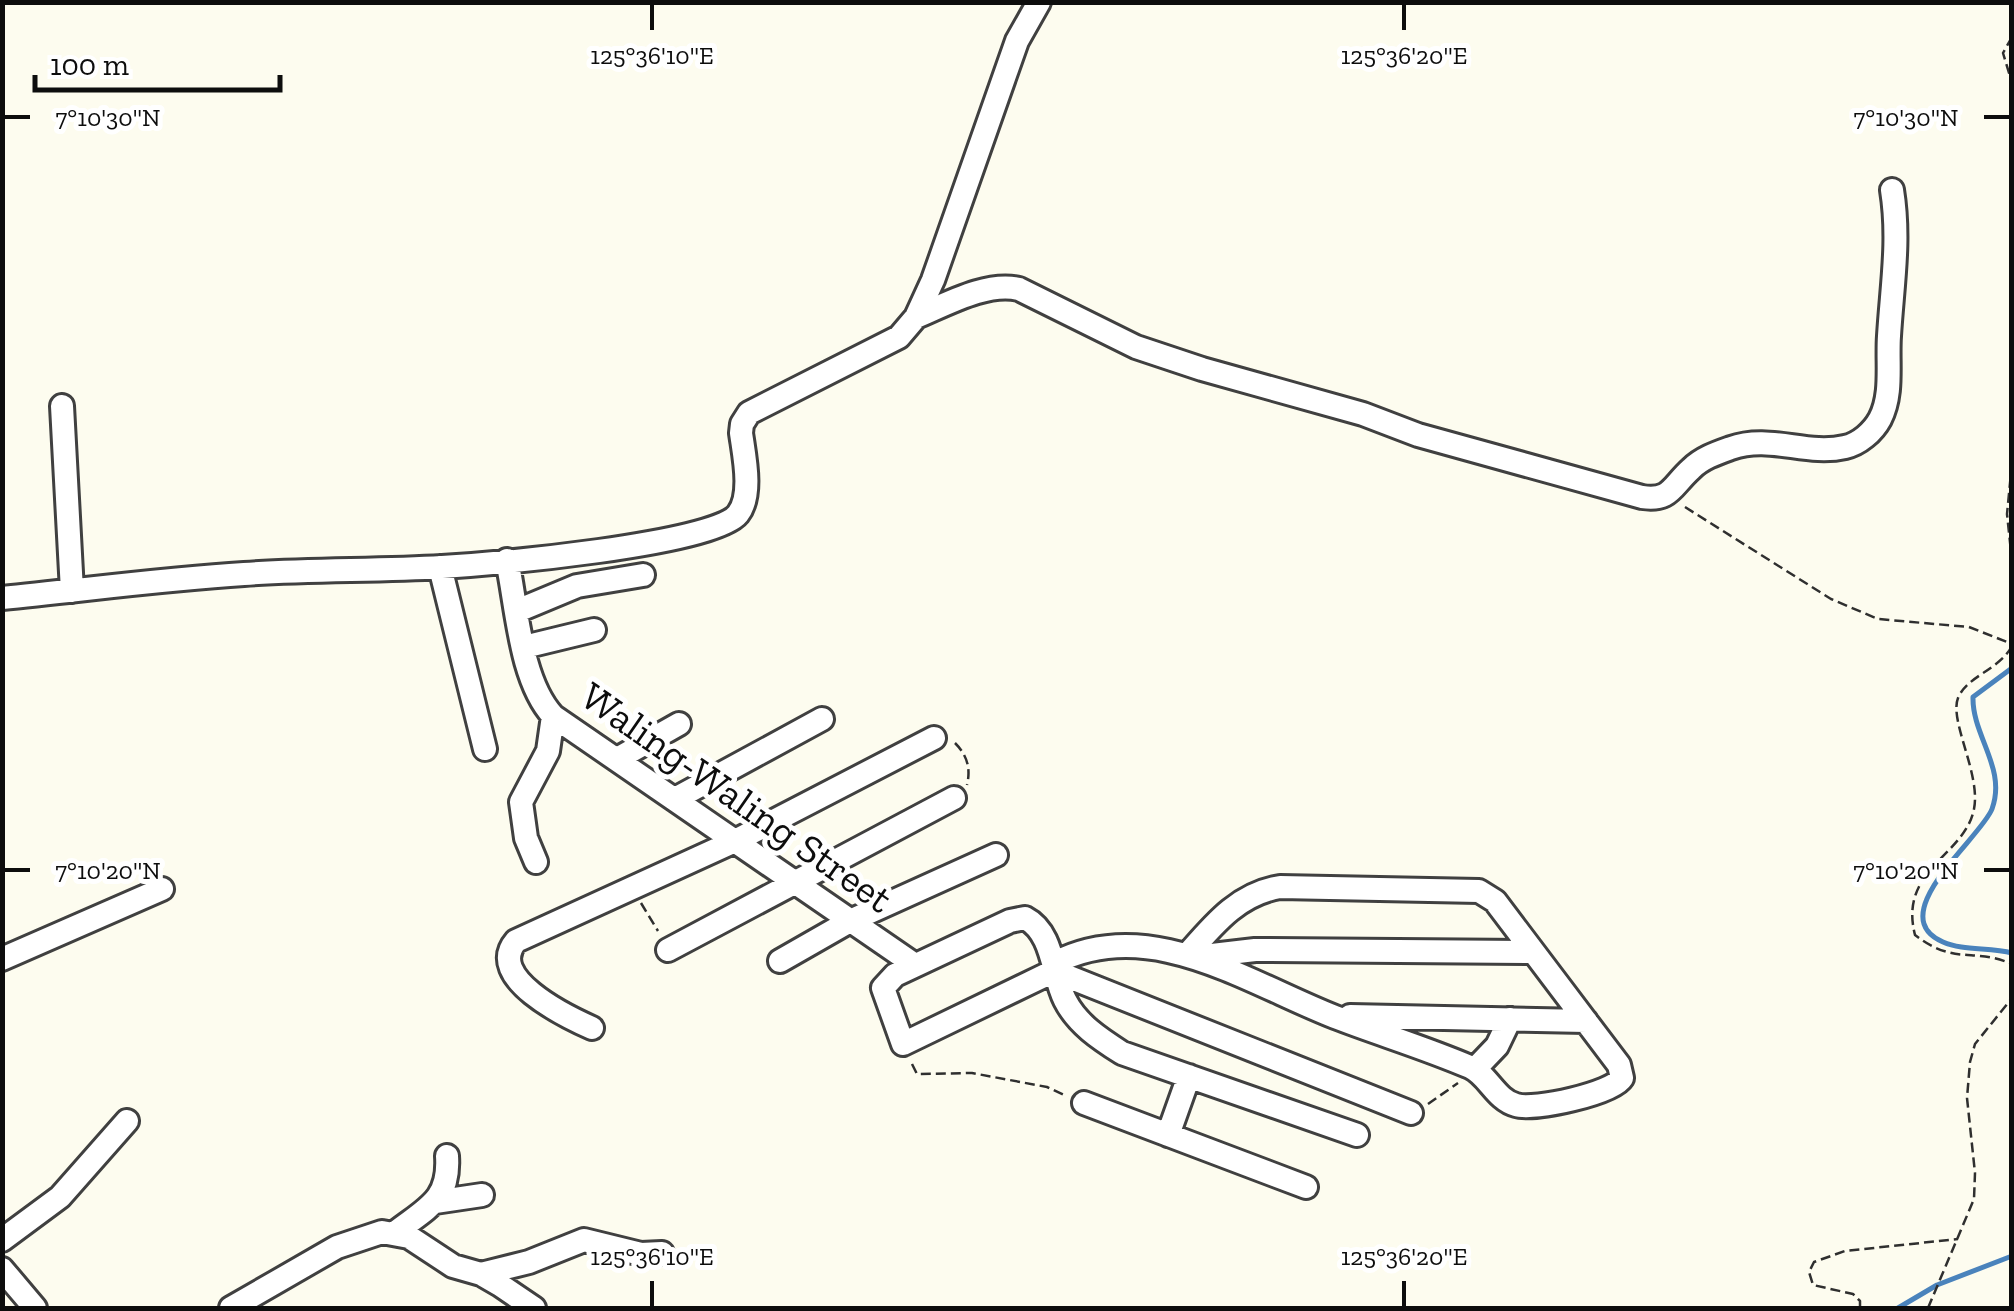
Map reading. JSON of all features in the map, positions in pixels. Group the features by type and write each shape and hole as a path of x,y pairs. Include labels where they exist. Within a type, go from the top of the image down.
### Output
{"street":[{"path":"2,598 249,573 440,567 508,560 689,536 729,522 740,513 746,494 741,433 749,413 875,352 898,337 916,317 933,280 1018,41 1039,2"},
{"path":"916,317 1011,286 1136,347 1202,369 1642,497 1666,496 1693,466 1734,446 1772,442 1827,450 1850,447 1868,435 1880,420 1889,377 1896,263 1892,190"},
{"path":"62,406 72,591"},
{"name":"Waling-Waling Street","path":"508,560 535,690 553,716 916,966"},
{"path":"440,567 485,749"},
{"path":"517,611 577,586 643,576"},
{"path":"524,647 594,630"},
{"path":"536,862 521,820 521,802 548,751 553,716"},
{"path":"675,800 822,718"},
{"path":"618,759 679,724"},
{"path":"592,1028 560,1014 530,992 510,968 508,950 516,941 735,841 934,738"},
{"path":"668,950 954,798"},
{"path":"780,960 850,922 996,855"},
{"path":"1191,956 1243,899 1260,890 1280,887 1479,891 1495,902 1586,1021 1622,1071 1620,1083 1544,1105 1518,1106 1499,1095 1475,1069 1332,1016 1191,956 1151,947 1106,945 1055,967 903,1044 883,988 887,980 1025,918 1036,926 1055,967 1074,1014 1101,1040 1122,1053 1357,1134"},
{"path":"2,959 162,889"},
{"path":"1191,956 1255,950 1531,952"},
{"path":"1055,967 1411,1113"},
{"path":"1332,1016 1586,1021"},
{"path":"1475,1069 1497,1046 1510,1018"},
{"path":"1168,1135 1190,1076"},
{"path":"1084,1102 1306,1187"},
{"path":"2,1240 60,1197 127,1120"},
{"path":"396,1232 435,1202 447,1186 447,1156"},
{"path":"435,1202 482,1194"},
{"path":"231,1308 338,1247 374,1234 396,1232 409,1236 453,1266 481,1274 534,1308"},
{"path":"481,1274 529,1262 584,1240 641,1254 662,1253"},
{"path":"2,1269 35,1308"}],"path":[{"path":"2012,36 2003,53 2012,83"},
{"path":"2012,464 2008,514 2012,561"},
{"path":"1666,496 1832,599 1878,619 1969,627 2012,645 1994,668 1964,688 1958,698 1954,712 1967,748 1974,809 1970,823 1916,892 1912,922 1915,935 1946,954 1993,958 2012,964"},
{"path":"934,738 957,744 966,759 970,772 967,786 954,798"},
{"path":"633,890 668,950"},
{"path":"1928,1308 1974,1199 1967,1098 1970,1062 1975,1044 2012,998"},
{"path":"903,1044 917,1074 972,1073 1047,1088 1084,1102"},
{"path":"1860,1308 1860,1300 1852,1294 1813,1284 1809,1272 1814,1262 1845,1251 1959,1239"}],"waterway":[{"path":"2012,668 1973,697 1995,780 1992,809 1940,876 1923,914 1927,930 1943,942 2012,953"},
{"path":"1898,1308 1937,1285 2012,1256"}]}
